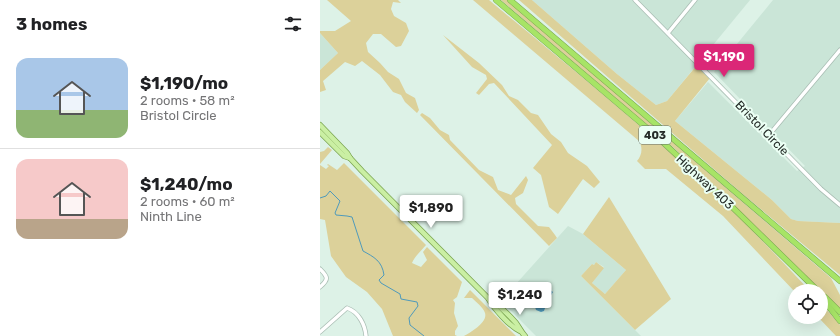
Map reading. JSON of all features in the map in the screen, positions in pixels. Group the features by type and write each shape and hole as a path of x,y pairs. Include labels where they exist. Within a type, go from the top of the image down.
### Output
{"highway":[{"name":"Highway 403","path":"496,0 654,134 722,197 810,284"},
{"name":"Highway 403","path":"510,0 840,282"},
{"path":"516,0 531,17"},
{"path":"828,301 840,312"},
{"path":"828,306 840,321"}],"main road":[{"path":"320,125 350,158 488,298 492,306 515,329 520,331 525,336"},
{"path":"320,132 344,156 350,158"}],"street":[{"name":"Bristol Circle","path":"635,0 822,189 840,205"},
{"path":"668,33 695,0"},
{"path":"769,135 840,50"},
{"path":"320,269 326,274 327,278 320,287"},
{"path":"320,332 347,308 352,310 364,324 366,336"}],"shaded area":[{"path":"327,0 398,0 401,3 393,2 391,9 394,16 406,23 409,31 401,46 396,47 381,34 373,34 366,43 368,52 388,72 399,79 406,93 415,98 419,110 417,113 405,102 401,95 393,92 380,75 362,61 355,66 345,62 323,81 326,90 320,92 320,70 338,53 320,33 320,31 335,31 351,21"},
{"path":"473,0 489,0 590,83 720,199 766,244 803,284 788,285 723,216 666,169 645,169 637,161 641,151 639,141"},
{"path":"501,0 507,0 831,278 840,295 840,310 828,298 828,284 813,284 674,148"},
{"path":"519,0 532,0 617,74 656,105 667,101 697,65 710,78 675,121 772,200 791,219 798,221 840,223 840,275 745,196"},
{"path":"532,0 750,0 667,101 656,105 617,74"},
{"path":"773,0 840,0 840,223 798,221 791,219 772,200 675,121 708,82 797,171 805,166 714,72"},
{"path":"320,33 338,53 320,70"},
{"path":"443,35 479,63 502,85 509,96 518,100 531,113 538,115 551,134 561,142 568,153 587,166 600,182 594,188 583,179 558,214 549,207 541,175 533,168 552,145 494,83 489,84 479,95 476,93 487,79 486,75 472,67"},
{"path":"422,113 430,118 440,130 449,135 450,140 479,170 493,177 498,190 511,195 526,176 528,180 523,193 515,198 516,204 538,226 549,227 557,238 549,246 420,115"},
{"path":"328,147 332,150 320,164 320,152 324,151"},
{"path":"344,163 426,245 412,263 421,267 427,260 423,252 427,247 462,282 457,297 453,300 455,303 454,313 458,326 455,331 455,335 457,336 393,336 382,309 367,292 346,277 331,256 325,220 320,219 320,165 326,169 329,166 327,165 328,164 337,170"},
{"path":"609,197 671,299 635,330 581,276 592,264 594,265 596,262 604,268 592,283 605,294 626,270 583,234"},
{"path":"568,226 583,234 626,270 605,294 592,283 604,267 596,262 594,265 592,264 581,276 641,336 536,336 502,302 515,285"},
{"path":"470,290 516,336 464,336 482,323 485,316 483,309 472,298 464,298"},
{"path":"828,311 840,325 840,336 836,336 825,324 828,324"}],"water":[{"path":"549,289 553,292 544,311 541,312 536,310 535,307"}],"waterway":[{"path":"320,198 326,196 330,191 340,201 335,213 336,215 352,217 363,251 374,258 383,270 384,275 379,280 381,283 400,294 401,299 417,302 418,306 409,318 410,325 424,336"}]}
